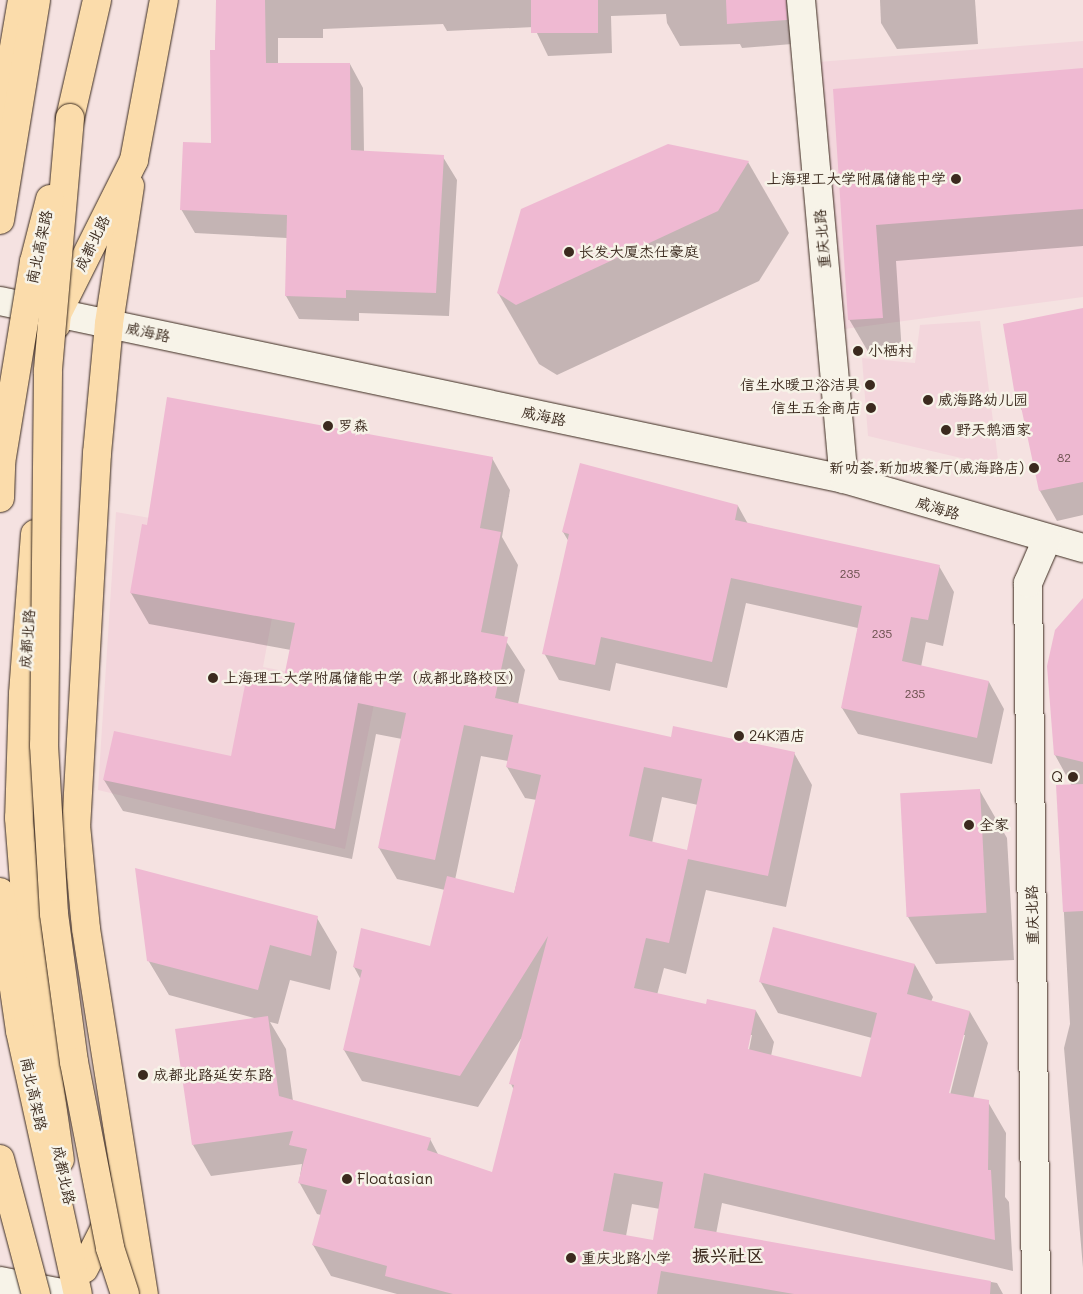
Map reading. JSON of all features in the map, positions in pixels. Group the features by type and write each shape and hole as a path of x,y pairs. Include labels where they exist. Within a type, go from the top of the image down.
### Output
{"main road":[{"path":"0,129 22,0"},
{"path":"0,220 25,57 36,0"},
{"name":"南北高架路","path":"0,498 1,463 34,262 70,118 96,0"},
{"name":"成都北路","path":"83,1286 59,1157 28,933 19,818 22,694 43,430 57,314 134,160 164,0"},
{"path":"0,147 25,57"},
{"path":"70,118 48,372 44,745 54,914 74,1062 110,1248 125,1294"},
{"path":"134,160 109,324 85,625 76,825 86,929 144,1294"},
{"path":"28,933 79,857"},
{"name":"南北高架路","path":"0,892 20,1032 83,1286"},
{"path":"0,1159 36,1294"},
{"path":"83,1286 126,1186"}],"street":[{"name":"重庆北路","path":"801,0 844,479"},
{"name":"威海路","path":"0,302 844,479 1083,548"},
{"path":"1047,539 1083,528"},
{"name":"重庆北路","path":"1036,1294 1028,583 1047,539"},
{"path":"0,1281 66,1294"}],"shaded area":[{"name":"上海理工大学附属储能中学","path":"1083,41 1083,297 844,329 818,62"},
{"name":"威海路幼儿园","path":"980,321 999,467 868,436 862,358 915,363 920,325"},
{"name":"上海理工大学附属储能中学（成都北路校区）","path":"116,512 286,542 263,667 377,689 345,849 98,790"}],"building":[{"path":"216,0 265,0 266,63 350,63 351,150 444,155 436,293 346,290 346,298 285,296 287,215 180,210 183,142 211,143 210,50 215,50"},
{"path":"531,0 598,0 598,33 531,33"},
{"path":"726,0 786,0 787,20 727,24"},
{"path":"1083,68 1083,209 876,225 883,318 848,320 833,89"},
{"name":"长发大厦杰仕豪庭","path":"668,144 749,161 718,211 516,305 497,293 521,209"},
{"path":"1083,308 1083,482 1039,491 1020,402 1016,402 1003,324"},
{"path":"167,397 493,457 480,528 501,532 481,632 508,637 495,698 671,737 673,726 795,752 768,876 688,859 669,943 646,938 634,988 706,1004 707,999 756,1010 748,1049 861,1077 877,1013 759,982 773,927 915,964 907,994 970,1011 949,1093 989,1100 988,1170 991,1170 995,1240 704,1173 694,1228 991,1281 990,1294 794,1294 661,1271 657,1294 453,1294 385,1276 387,1266 312,1245 327,1190 298,1183 307,1149 289,1145 293,1131 192,1145 175,1029 268,1016 279,1096 431,1138 427,1150 492,1172 514,1085 509,1084 548,936 460,1076 343,1050 362,970 353,967 361,928 430,946 447,876 514,893 541,775 506,767 513,735 464,725 435,860 378,848 406,713 358,703 335,829 103,780 114,731 231,756 246,680 282,687 295,623 130,593 142,524 147,525","holes":["644,767 702,779 687,850 629,836","614,1173 663,1182 653,1240 603,1231"]},
{"path":"580,463 738,505 735,520 940,565 928,620 911,617 902,661 989,681 977,738 841,708 862,606 731,578 712,662 601,637 595,665 542,654 569,534 562,532"},
{"path":"1083,598 1083,762 1054,755 1047,666 1055,630"},
{"path":"1083,784 1083,911 1063,912 1056,785"},
{"path":"980,789 986,913 907,917 900,793"},
{"path":"135,868 318,916 311,956 270,945 258,990 147,961"}],"place":[{"name":"上海理工大学附属储能中学","path":"956,179"},
{"name":"长发大厦杰仕豪庭","path":"569,252"},
{"name":"小栖村","path":"858,351"},
{"name":"信生水暧卫浴洁具","path":"870,385"},
{"name":"威海路幼儿园","path":"928,400"},
{"name":"信生五金商店","path":"871,408"},
{"name":"罗森","path":"328,426"},
{"name":"野天鹅酒家","path":"946,430"},
{"name":"新叻荟.新加坡餐厅(威海路店)","path":"1034,468"},
{"name":"上海理工大学附属储能中学（成都北路校区）","path":"213,678"},
{"name":"24K酒店","path":"739,736"},
{"name":"Q","path":"1073,777"},
{"name":"全家","path":"969,825"},
{"name":"成都北路延安东路","path":"143,1075"},
{"name":"Floatasian","path":"347,1179"},
{"name":"重庆北路小学","path":"571,1258"}],"district":[{"name":"振兴社区","path":"728,1255"}]}
